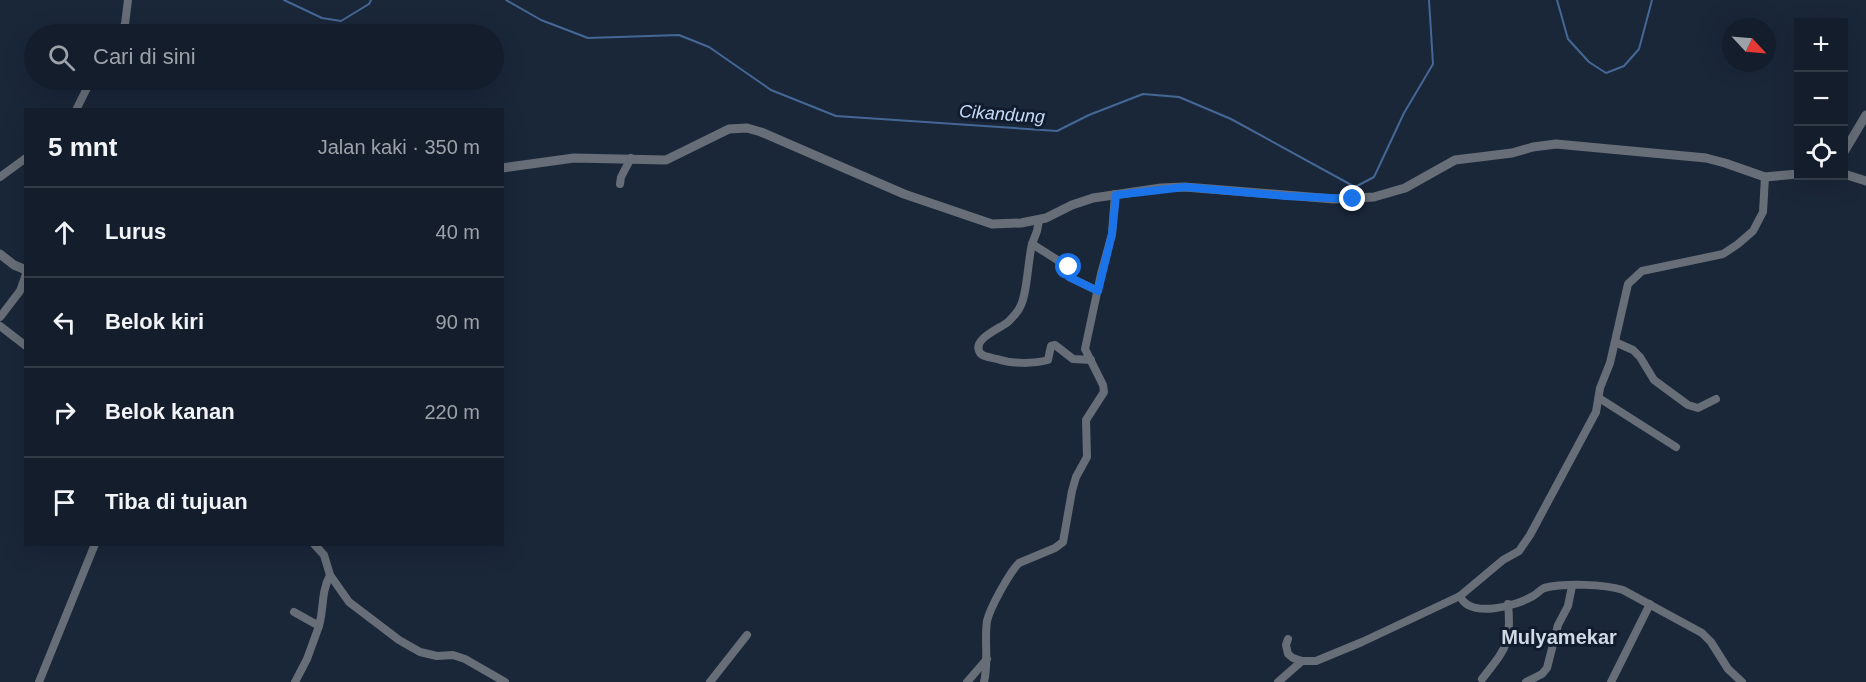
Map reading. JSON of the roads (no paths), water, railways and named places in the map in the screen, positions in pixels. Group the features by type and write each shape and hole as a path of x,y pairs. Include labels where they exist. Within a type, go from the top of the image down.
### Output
{"street":[{"path":"125,24 128,0"},
{"path":"77,108 86,90"},
{"path":"1848,145 1866,115"},
{"path":"504,168 574,158 666,160 729,129 747,128 904,194 976,219 999,224 1039,220 1084,200 1185,187 1334,199 1374,197 1405,188 1455,160 1512,153 1556,144 1706,158 1765,177 1794,174"},
{"path":"620,184 631,158"},
{"path":"0,177 24,159"},
{"path":"1848,175 1866,181"},
{"path":"1288,639 1286,645 1288,654 1293,658 1302,661 1316,661 1461,596 1503,560 1519,551 1593,420 1615,342 1628,284 1642,271 1723,254 1738,244 1753,231 1763,212 1765,177"},
{"path":"984,682 987,659 987,620 1015,567 1063,542 1064,526 1076,477 1087,457 1086,420 1104,392 1103,385 1085,349 1112,234 1116,195"},
{"path":"1039,220 1032,244 1024,298 1020,307 1008,322 984,338 979,344 980,352 982,355 1002,361 1040,362 1048,360 1052,346 1055,345 1073,359 1091,360"},
{"path":"1032,244 1069,267 1069,277 1074,281 1098,291"},
{"path":"0,254 24,271"},
{"path":"0,317 20,291 24,278"},
{"path":"0,326 24,344"},
{"path":"1615,342 1633,350 1654,380 1688,405 1698,408 1716,399"},
{"path":"1599,398 1676,447"},
{"path":"39,682 94,546"},
{"path":"315,546 324,555 330,575 349,602 399,640 420,652 437,656 453,655 465,659 505,682"},
{"path":"295,682 307,659 318,626 323,607 322,598 330,575"},
{"path":"1526,682 1542,674 1547,668 1558,625 1568,606 1572,586"},
{"path":"1461,596 1466,604 1477,608 1493,609 1532,597 1543,588 1610,586 1650,604 1707,637 1728,669 1742,682"},
{"path":"1482,679 1505,648 1509,637 1509,604"},
{"path":"1611,682 1650,604"},
{"path":"294,612 318,626"},
{"path":"710,682 747,635"},
{"path":"967,682 987,659"},
{"path":"1278,682 1302,661"}],"waterway":[{"name":"Cikandung","path":"284,0 322,18 341,21 369,4 371,0"},
{"name":"Cikandung","path":"506,0 541,20 588,38 679,35 709,47 771,90 836,116 1057,131 1089,115 1143,94 1179,97 1231,119 1355,187 1374,177 1404,113 1433,64 1429,0"},
{"name":"Cikandung","path":"1557,0 1568,39 1589,62 1606,73 1624,66 1639,49 1652,0"}],"district":[{"name":"Mulyamekar","path":"1559,637"}]}
